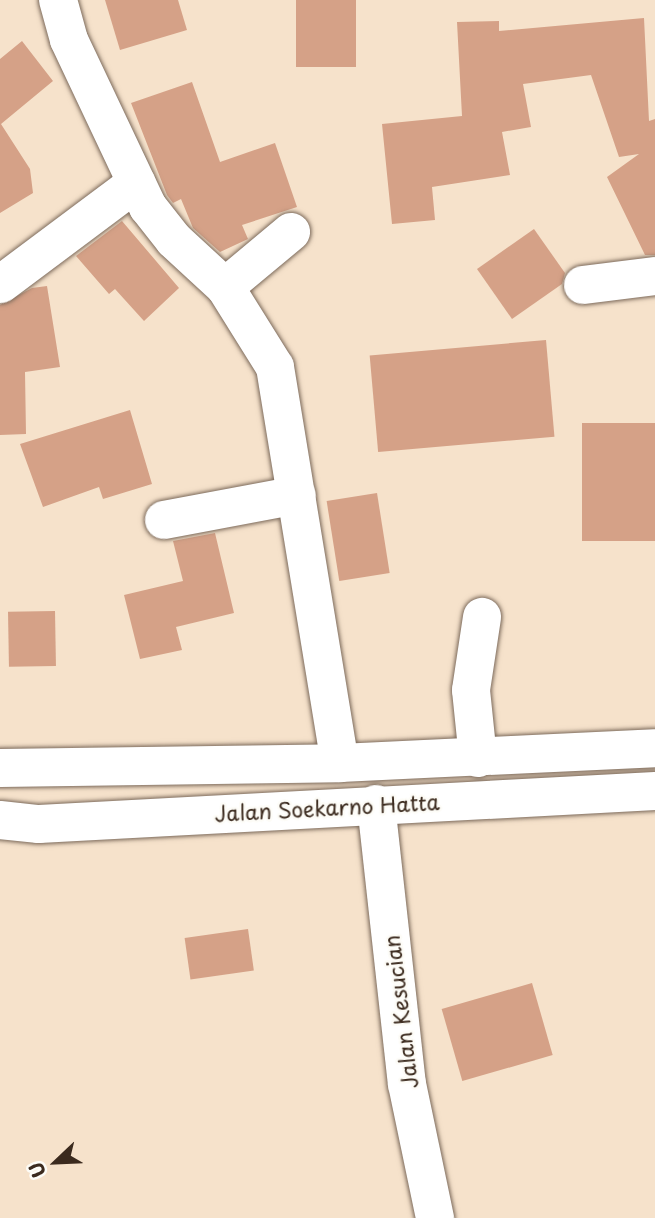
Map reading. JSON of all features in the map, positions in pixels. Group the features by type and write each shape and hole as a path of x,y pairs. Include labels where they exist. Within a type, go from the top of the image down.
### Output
{"main road":[{"path":"58,0 69,40 136,183 159,223 225,287 275,367 340,763"},
{"path":"1,284 136,183"},
{"path":"225,287 291,232"},
{"path":"583,285 655,276"},
{"path":"164,520 297,495"},
{"path":"478,758 471,690 482,617"},
{"name":"Jalan Soekarno Hatta","path":"0,768 340,763 655,748"},
{"name":"Jalan Soekarno Hatta","path":"0,820 39,824 655,791"},
{"name":"Jalan Kesucian","path":"376,804 407,1084 435,1218"}],"building":[{"path":"105,0 178,0 187,30 120,50"},
{"path":"296,0 356,0 356,67 296,67"},
{"path":"644,18 649,121 655,119 655,255 645,255 607,177 639,154 619,157 591,75 523,84 531,127 502,132 510,175 432,187 435,220 392,224 382,124 462,116 457,22 499,21 499,31"},
{"path":"22,41 53,81 1,124 30,169 33,193 0,213 0,59"},
{"path":"192,82 220,162 275,143 297,207 242,225 248,239 220,252 193,228 181,199 173,203 167,195 131,103"},
{"path":"122,221 179,288 144,321 115,289 109,294 76,256"},
{"path":"534,229 565,273 562,284 512,319 477,269"},
{"path":"47,286 60,367 25,372 26,434 0,435 0,305 32,288"},
{"path":"546,340 554,437 378,452 370,355"},
{"path":"130,410 152,484 103,499 99,487 43,507 20,444"},
{"path":"582,423 655,423 655,541 582,541"},
{"path":"377,493 390,573 339,581 327,501"},
{"path":"215,533 234,613 176,627 182,650 140,659 124,595 183,581 173,541"},
{"path":"55,611 56,666 9,667 8,612"},
{"path":"248,929 254,971 190,979 185,938"},
{"path":"532,983 553,1055 462,1081 442,1009"}]}
